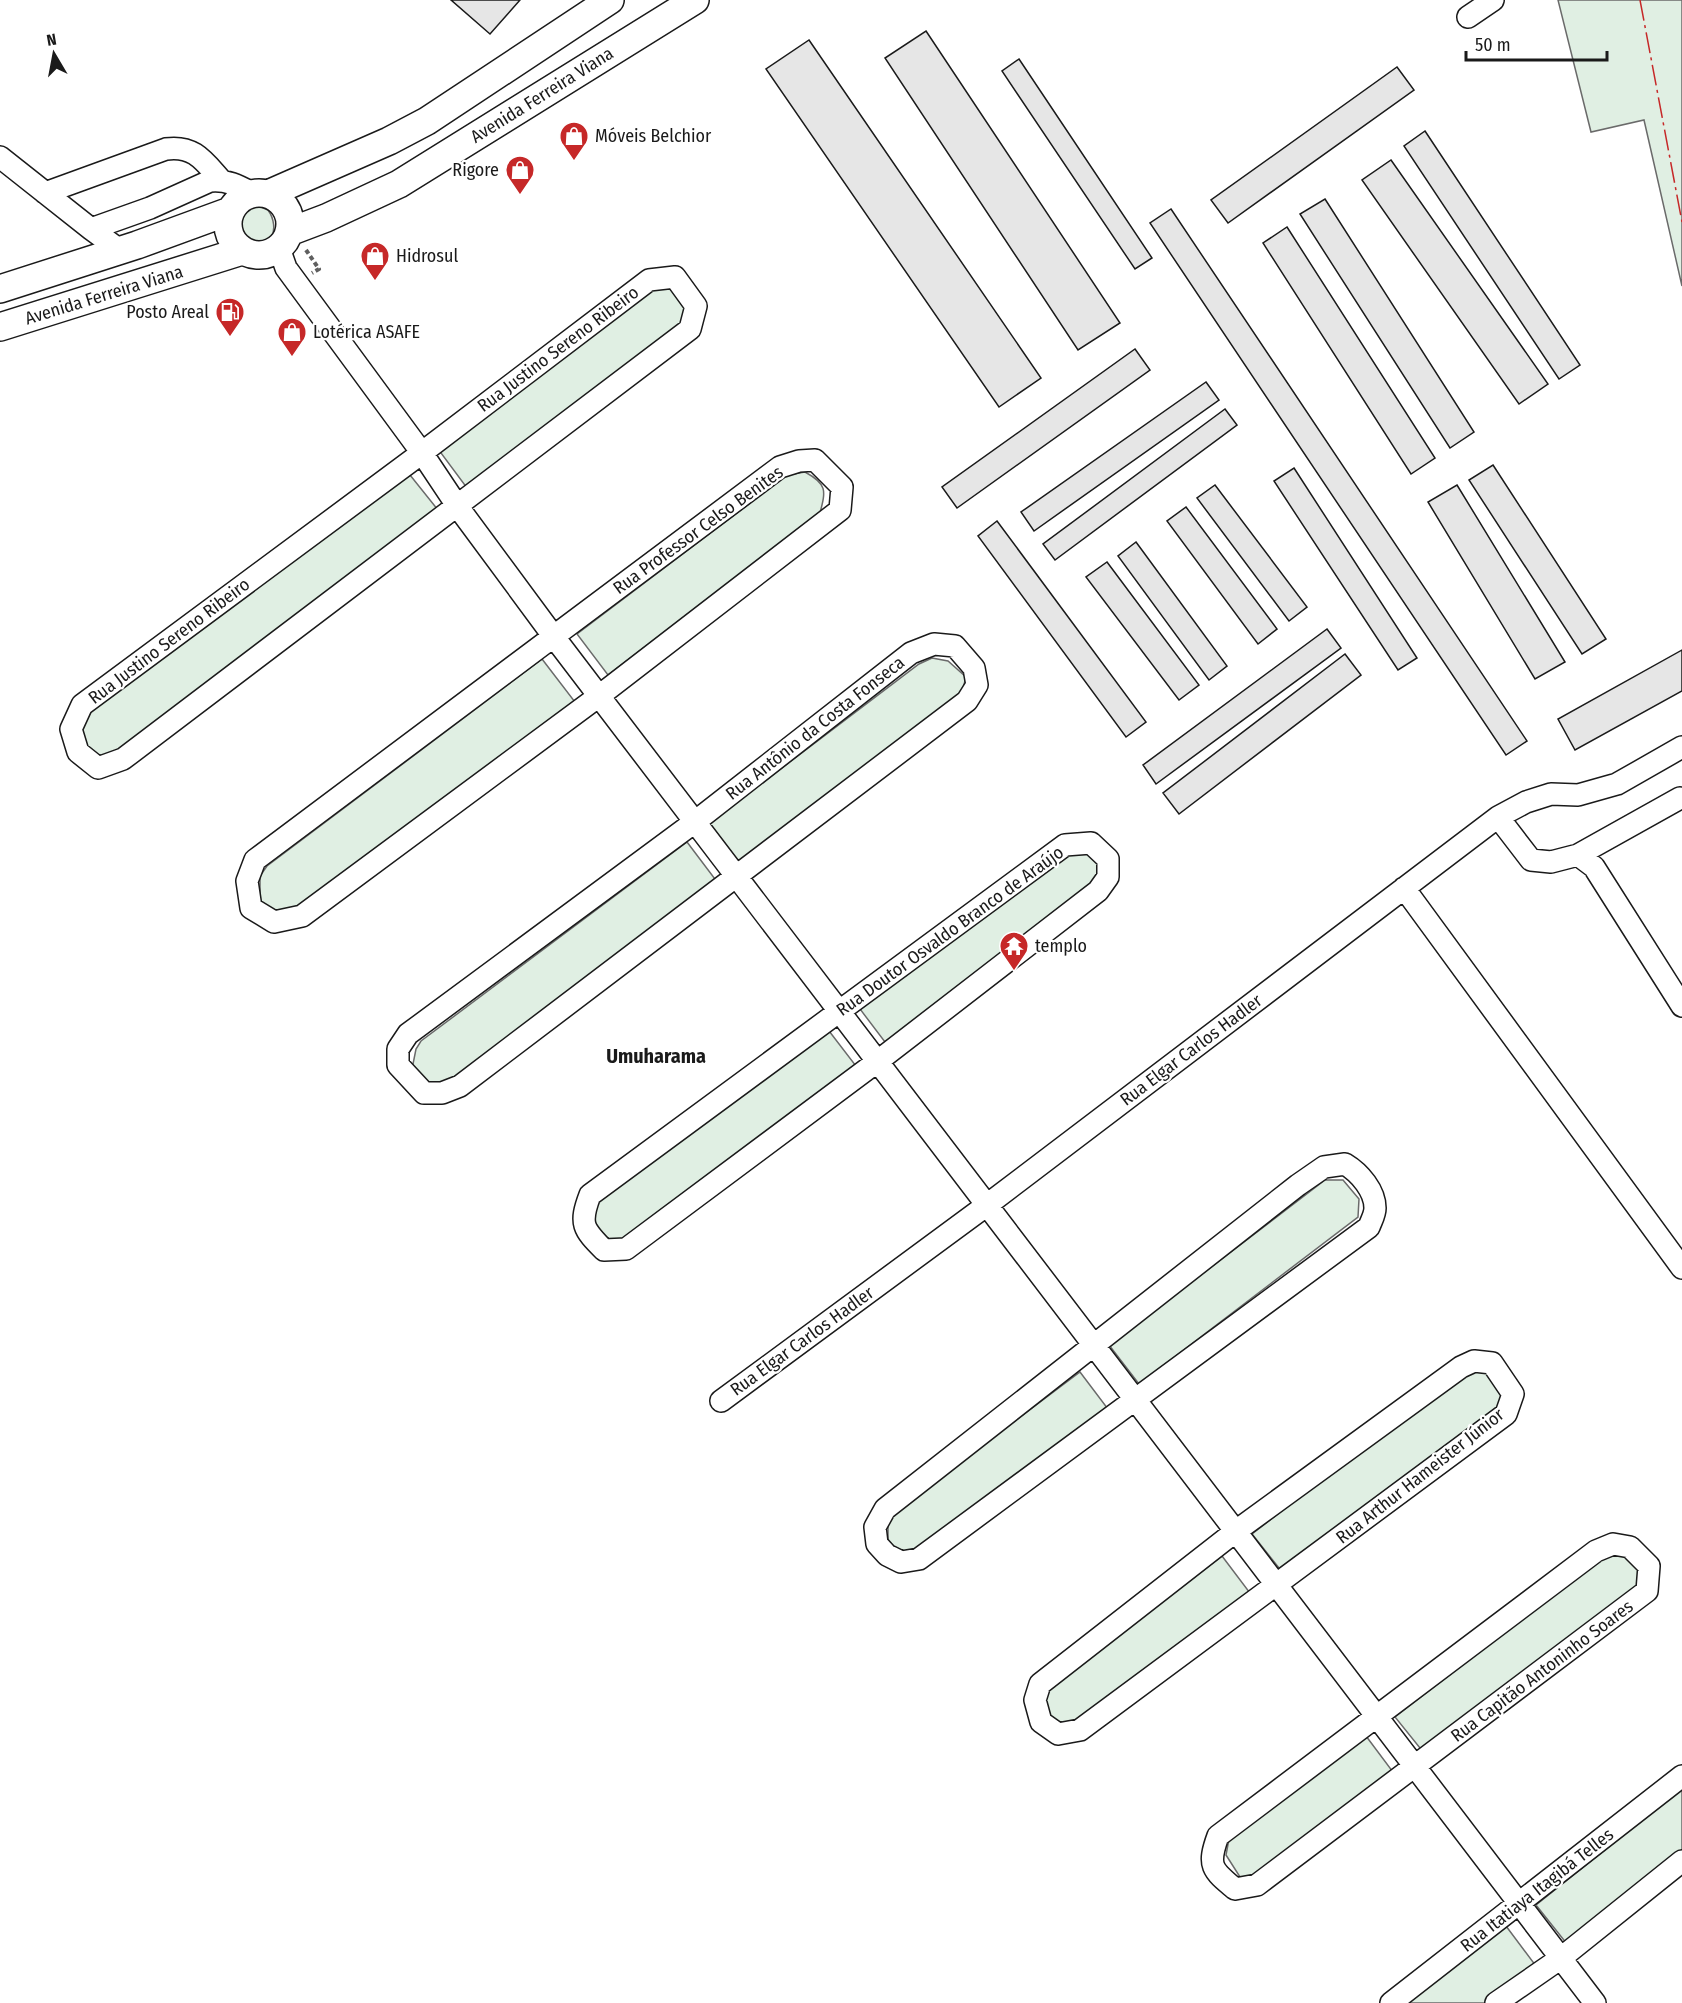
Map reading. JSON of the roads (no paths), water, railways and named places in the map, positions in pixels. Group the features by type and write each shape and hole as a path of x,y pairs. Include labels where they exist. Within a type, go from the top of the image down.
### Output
{"main road":[{"path":"260,193 277,198 289,213 272,251 230,237 227,219 239,199 260,193 389,141 427,121 610,0"},
{"name":"Avenida Ferreira Viana","path":"0,327 272,251 326,218 399,184 695,0"},
{"name":"Avenida Ferreira Viana","path":"0,289 129,248 230,211"}],"street":[{"path":"1468,17 1493,0"},
{"path":"45,193 166,149 176,148 195,153 221,180"},
{"path":"0,157 91,229 129,248 150,208"},
{"path":"91,229 150,208 205,183 221,180 260,193"},
{"path":"272,251 554,636 1595,2003"},
{"name":"Rua Justino Sereno Ribeiro","path":"675,277 696,306 690,329 123,759 98,768 78,752 71,729 82,705 422,453 649,280 675,277"},
{"name":"Rua Professor Celso Benites","path":"814,460 842,487 840,510 600,696 302,916 274,922 251,909 247,881 255,860 554,636 780,467 799,461 814,460"},
{"name":"Rua Antônio da Costa Fonseca","path":"934,644 955,646 974,668 977,686 968,701 460,1086 442,1093 424,1093 398,1065 398,1048 408,1034 696,821 911,653 934,644"},
{"name":"Rua Elgar Carlos Hadler","path":"721,1401 987,1205 1498,817 1526,801 1551,794 1578,795 1617,784 1682,747"},
{"path":"1498,817 1531,860 1551,862 1578,855 1680,798"},
{"name":"Rua Doutor Osvaldo Branco de Araújo","path":"1091,843 1108,859 1108,877 1098,891 878,1061 626,1249 604,1250 586,1231 584,1212 590,1195 839,1010 1065,845 1091,843"},
{"path":"1578,855 1594,867 1682,1006"},
{"path":"1404,888 1682,1268"},
{"path":"1345,1164 1356,1170 1374,1197 1375,1211 1369,1227 1135,1400 919,1559 901,1562 887,1556 877,1544 875,1527 885,1509 1094,1345 1324,1167 1345,1164"},
{"name":"Rua Arthur Hameister Júnior","path":"1474,1361 1492,1363 1513,1394 1506,1414 1080,1730 1058,1734 1041,1722 1035,1700 1040,1684 1236,1531 1461,1366 1474,1361"},
{"name":"Rua Capitão Antoninho Soares","path":"1613,1544 1630,1547 1649,1566 1647,1591 1257,1885 1235,1888 1216,1874 1211,1855 1218,1836 1378,1718 1596,1551 1613,1544"},
{"name":"Rua Itatiaya Itagibá Telles","path":"1391,2003 1682,1776"},
{"path":"1496,2003 1561,1958 1682,1861"}],"place":[{"name":"Móveis Belchior","path":"574,162"},
{"name":"Rigore","path":"520,196"},
{"name":"Hidrosul","path":"375,282"},
{"name":"Posto Areal","path":"230,338"},
{"name":"Lotérica ASAFE","path":"292,358"},
{"name":"templo","path":"1014,972"}],"district":[{"name":"Umuharama","path":"656,1056"}]}
